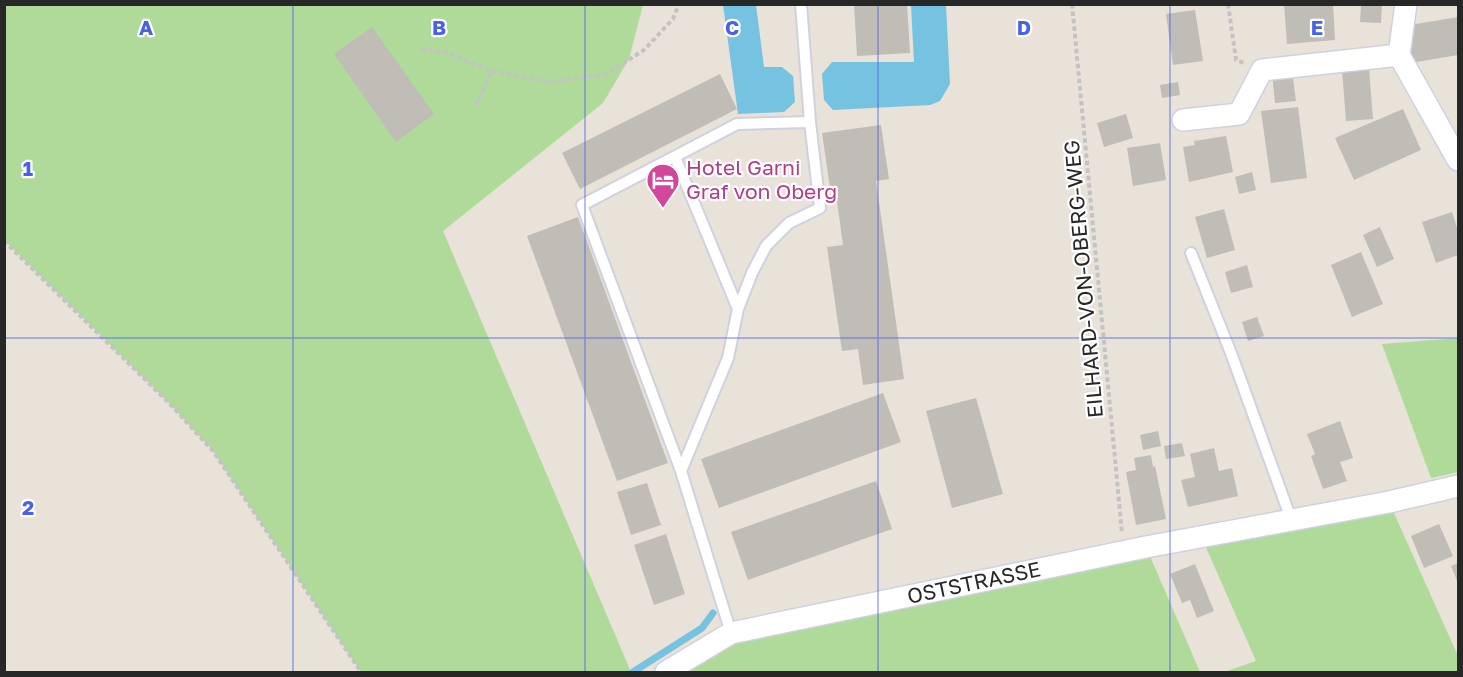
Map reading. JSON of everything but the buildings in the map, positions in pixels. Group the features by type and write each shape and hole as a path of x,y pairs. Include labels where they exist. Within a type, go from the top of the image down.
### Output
{"street":[{"path":"1406,4 1399,55 1458,160"},
{"path":"1183,120 1239,114 1262,70 1399,55"},
{"name":"OSTSTRASSE","path":"666,672 731,633 1123,552 1389,502 1458,486"}],"lane":[{"path":"681,471 728,358 738,309 752,273 766,246 789,223 820,208 810,122 801,4"},
{"path":"731,633 681,471 582,205 737,124 810,122"},
{"path":"675,157 738,309"},
{"path":"1191,253 1231,353 1291,519"}],"path":[{"path":"421,50 444,52 492,71 549,82 605,75 644,50 673,19 679,4"},
{"name":"EILHARD-VON-OBERG-WEG","path":"1072,4 1123,552"},
{"path":"1228,4 1236,60 1262,70"},
{"path":"476,105 492,71"},
{"path":"4,241 170,404 213,451 362,672"}],"green space":[{"path":"4,5 643,5 629,59 603,103 443,231 631,672 361,672 213,451 170,404 5,241"},
{"path":"1458,338 1458,472 1431,478 1382,344"},
{"path":"1389,502 1458,656 1458,672 1224,672 1256,661 1201,536"},
{"path":"1146,547 1200,672 666,672 731,633"}],"water":[{"path":"723,5 756,5 764,67 782,67 793,76 795,102 784,112 738,114"},
{"path":"911,5 946,5 950,84 940,101 930,105 833,110 824,100 822,74 832,62 914,62"}],"waterway":[{"path":"633,672 702,628 713,613"}],"place":[{"name":"Hotel Garni Graf von Oberg","path":"663,209"}]}
